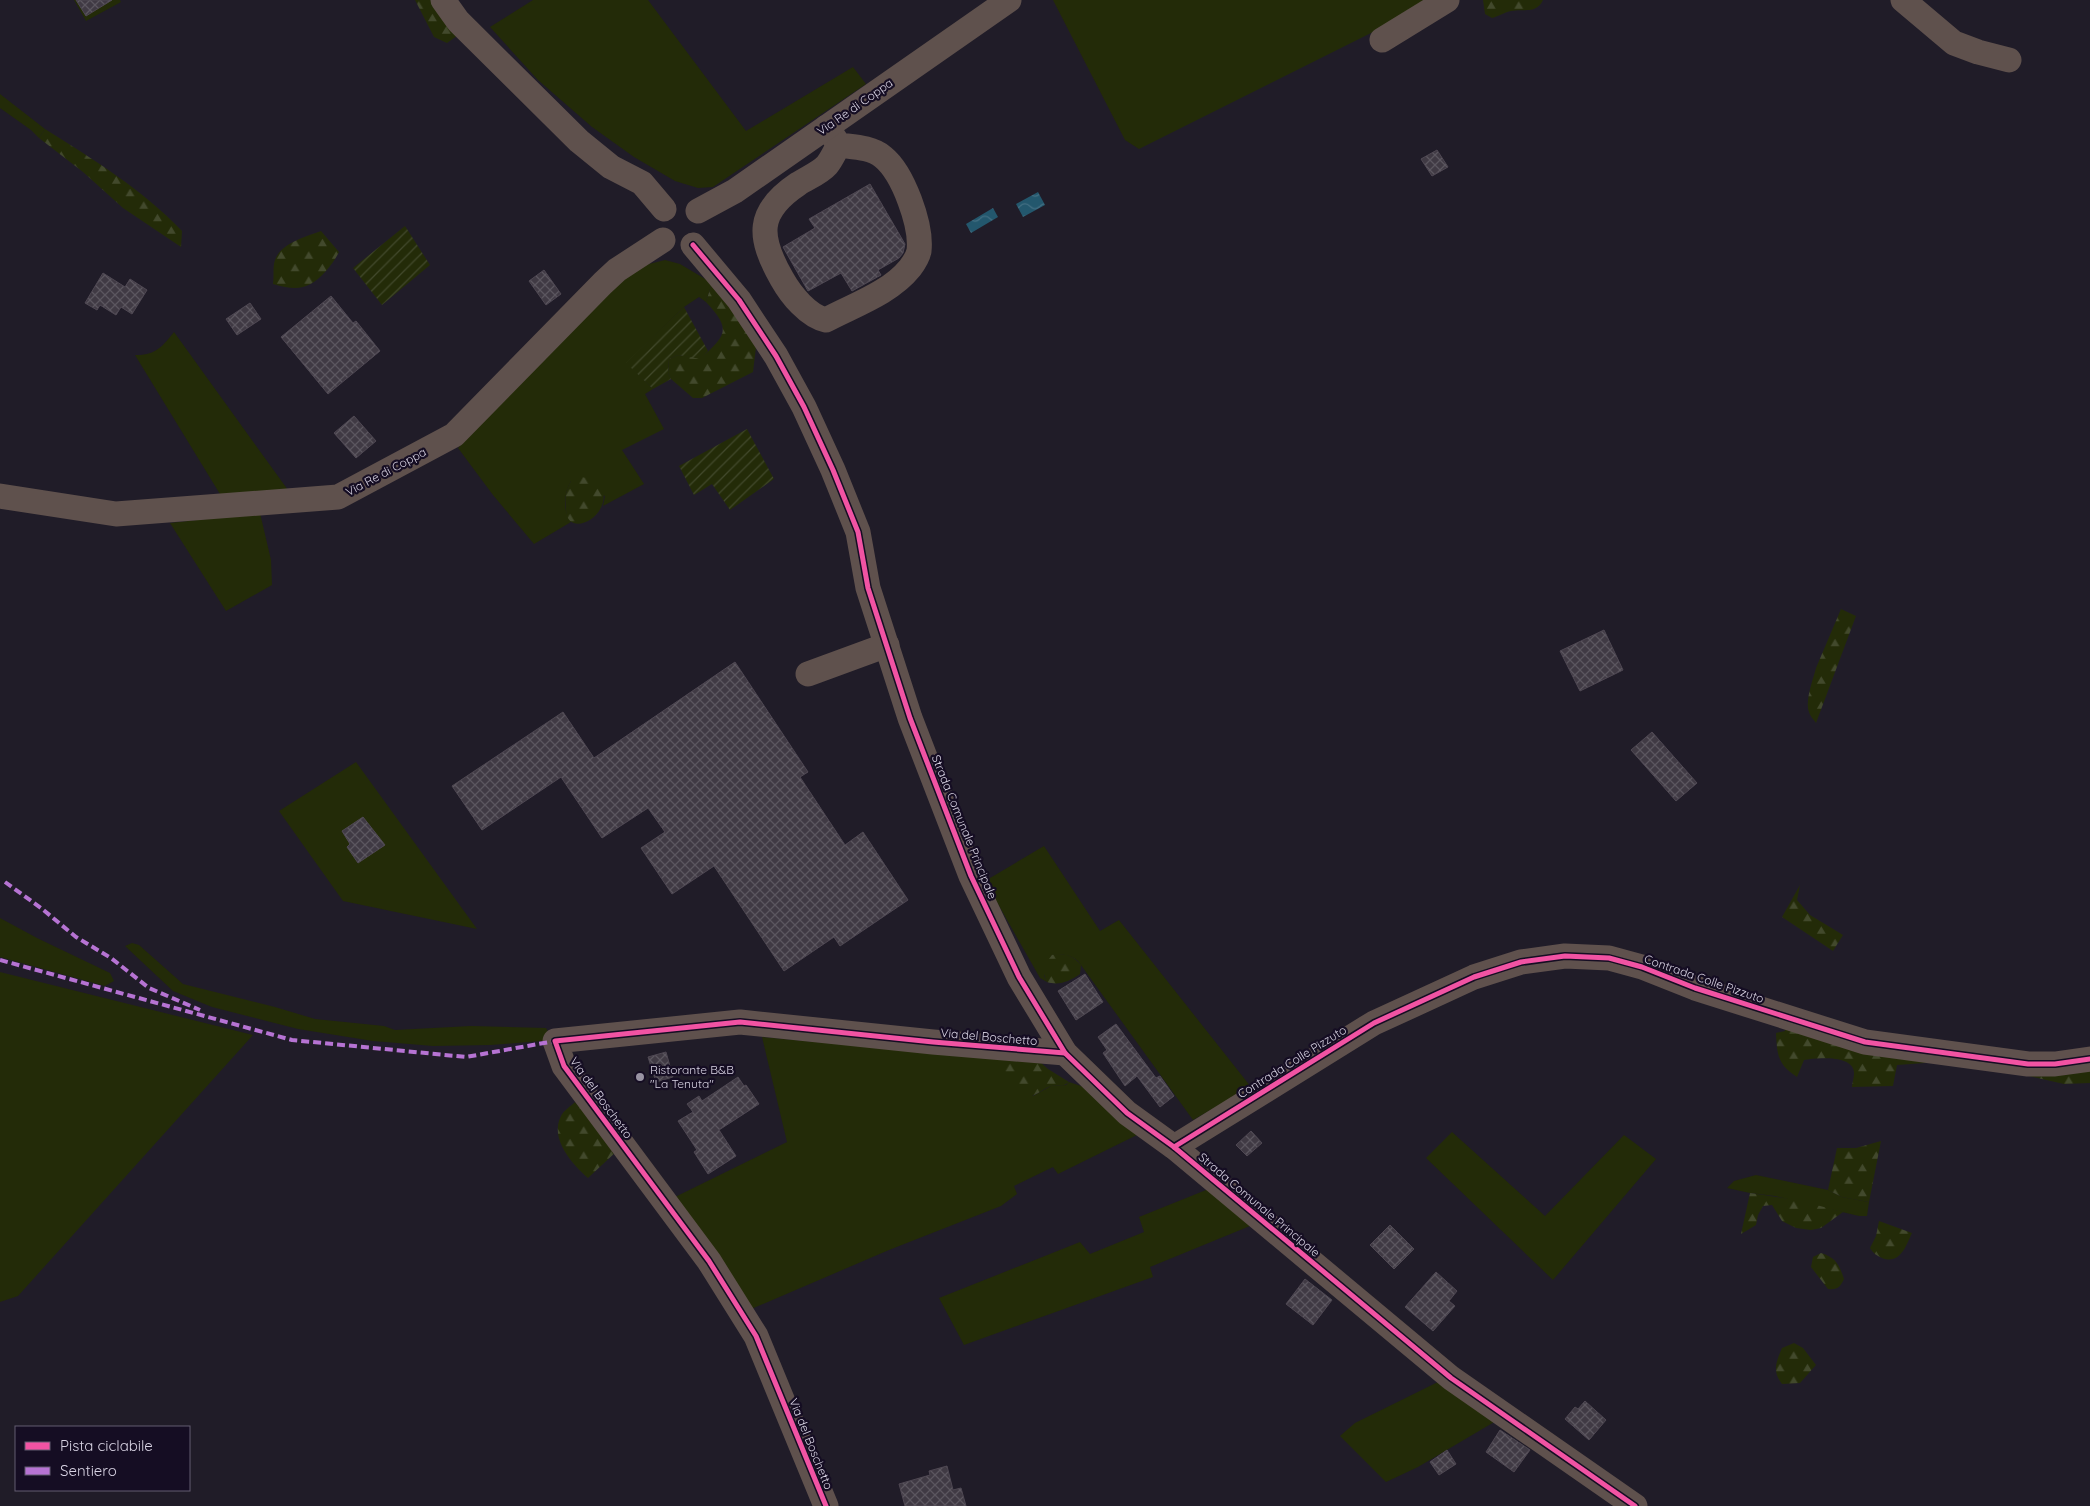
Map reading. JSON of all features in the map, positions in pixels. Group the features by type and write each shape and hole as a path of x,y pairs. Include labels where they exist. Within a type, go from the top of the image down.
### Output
{"street":[{"path":"443,0 458,21 579,141 611,167 642,182 664,209"},
{"name":"Via Re di Coppa","path":"698,211 833,136 1009,0"},
{"path":"1382,40 1447,0"},
{"path":"1903,0 1954,43 1978,52 2010,60"},
{"path":"833,136 882,156 894,170 910,201 917,228 919,252 911,267 894,284 826,320 816,318 799,302 783,281 770,256 764,225 772,205 789,190 826,166 833,136"},
{"path":"682,202 688,203 698,211 704,226 701,237 693,245 680,249 667,245 659,234 658,221 664,209 675,203 682,202"},
{"name":"Via Re di Coppa","path":"0,496 116,514 338,497 454,436 603,282 617,270 663,240"},
{"name":"Strada Comunale Principale","path":"693,245 739,300 776,356 804,407 858,532 868,588 910,718 971,876 1019,977 1066,1053 1127,1113 1174,1147 1451,1378 1603,1497 1635,1506"},
{"path":"808,674 887,645"},
{"name":"Contrada Colle Pizzuto","path":"1174,1147 1374,1023 1474,978 1521,962 1565,956 1610,958 1642,967 1695,988 1865,1042 2028,1064 2055,1064 2090,1059"},
{"name":"Via del Boschetto","path":"826,1506 756,1336 709,1261 564,1066 554,1041 740,1022 933,1042 1066,1053"}],"green space":[{"path":"74,0 120,0 121,2 86,21"},
{"path":"415,0 438,0 461,33 447,43 434,37"},
{"path":"533,0 648,0 746,131 853,67 866,84 713,187 698,188 675,181 634,157 592,127 538,80 490,27"},
{"path":"1053,0 1437,0 1139,149 1125,140"},
{"path":"1483,0 1543,0 1537,8 1506,12 1492,18 1485,14"},
{"path":"0,94 45,129 39,138 0,108"},
{"path":"45,129 117,176 151,202 182,231 181,247 123,208 83,172 39,138"},
{"path":"405,226 430,265 382,305 353,268"},
{"path":"321,231 339,252 326,271 314,282 302,287 289,288 273,284 274,264 280,251 293,242"},
{"path":"665,260 680,264 712,283 706,302 699,297 684,307 627,363 653,389 645,394 664,429 622,450 644,484 603,506 605,496 571,481 567,491 565,507 571,522 534,544 493,495 458,448 613,287 645,265"},
{"path":"712,283 757,339 753,372 702,398 693,398 671,379 668,373 669,359 678,355 701,358 720,338 723,332 720,319 706,302"},
{"path":"684,307 708,351 701,359 678,355 669,359 668,373 671,379 653,389 626,363"},
{"path":"174,332 288,490 223,499 135,355 153,352 166,342"},
{"path":"747,429 774,479 730,510 712,484 694,495 679,466"},
{"path":"581,477 600,483 603,489 603,500 595,516 580,524 573,523 568,518 566,498 571,481"},
{"path":"260,513 271,560 272,585 226,611 170,523"},
{"path":"1841,609 1856,616 1816,723 1810,715 1808,707 1810,690 1816,668"},
{"path":"356,762 477,929 343,901 279,811"},
{"path":"1044,846 1100,931 1119,920 1251,1087 1193,1120 1078,961 1065,955 1052,955 1044,976 1047,982 1040,978 985,881"},
{"path":"1800,885 1797,900 1810,915 1843,935 1833,951 1782,917"},
{"path":"0,918 110,973 114,981 105,986 0,957"},
{"path":"132,943 139,945 183,984 315,1019 384,1026 395,1030 471,1026 546,1028 553,1040 491,1045 433,1046 373,1041 298,1029 212,1007 173,991 125,946"},
{"path":"1052,955 1068,955 1076,960 1081,965 1080,974 1064,982 1047,982 1044,974 1047,961"},
{"path":"0,972 253,1035 18,1296 0,1302"},
{"path":"1784,1023 1953,1061 1897,1065 1893,1086 1852,1087 1853,1068 1842,1060 1834,1059 1804,1060 1797,1077 1782,1064 1778,1053 1776,1033 1785,1031"},
{"path":"762,1037 1009,1060 1033,1096 1051,1086 1066,1085 1069,1082 1087,1088 1143,1132 1058,1174 1053,1167 1014,1186 1017,1194 1001,1206 889,1250 749,1310 673,1198 787,1142"},
{"path":"1009,1060 1040,1062 1069,1082 1063,1085 1051,1086 1028,1097 1022,1096 1013,1090 1007,1079 1004,1068"},
{"path":"2090,1061 2090,1083 2064,1084 2029,1076"},
{"path":"575,1102 617,1151 588,1178 564,1151 558,1134 561,1116"},
{"path":"1452,1132 1545,1216 1624,1135 1656,1159 1553,1280 1426,1158"},
{"path":"1881,1141 1869,1202 1842,1197 1828,1190 1837,1148 1856,1148"},
{"path":"1756,1175 1828,1190 1842,1197 1869,1202 1867,1216 1859,1216 1775,1196 1727,1188 1734,1181"},
{"path":"1211,1188 1250,1226 1150,1267 1153,1277 964,1345 939,1298 1080,1242 1090,1254 1144,1232 1139,1217"},
{"path":"1750,1193 1797,1200 1843,1212 1821,1228 1811,1230 1796,1228 1782,1221 1772,1205 1763,1206 1758,1215 1756,1225 1741,1234"},
{"path":"1879,1221 1912,1233 1898,1257 1888,1259 1880,1257 1870,1248 1876,1236"},
{"path":"1821,1253 1834,1259 1844,1279 1840,1286 1834,1289 1828,1289 1811,1267 1813,1257"},
{"path":"1794,1343 1803,1348 1816,1365 1800,1383 1782,1384 1776,1371 1777,1362 1782,1348"},
{"path":"1446,1378 1501,1418 1418,1467 1386,1482 1340,1436 1355,1423"}],"water":[{"path":"1038,192 1045,205 1023,217 1016,204"},
{"path":"993,208 998,217 971,233 966,224"}],"building":[{"path":"76,0 112,0 86,16"},
{"path":"1437,150 1448,167 1432,176 1421,159"},
{"path":"870,184 905,244 903,253 899,258 878,270 881,275 852,291 841,273 808,291 783,247 815,228 809,219"},
{"path":"544,270 561,294 546,305 529,281"},
{"path":"103,273 125,287 130,279 147,290 132,314 121,307 116,315 100,305 97,310 85,303"},
{"path":"331,296 353,323 356,321 380,351 328,394 281,337"},
{"path":"250,303 261,319 237,335 226,319"},
{"path":"354,416 376,441 356,458 334,433"},
{"path":"1604,630 1623,670 1580,691 1560,651"},
{"path":"735,662 808,772 800,777 845,845 863,832 908,900 840,946 834,937 784,971 714,866 672,894 641,848 665,832 648,808 602,838 561,777 482,830 452,786 563,712 594,758"},
{"path":"1652,732 1697,783 1676,801 1631,750"},
{"path":"363,817 385,845 358,863 347,847 350,844 342,831"},
{"path":"1085,974 1103,1002 1076,1020 1058,991"},
{"path":"1116,1024 1156,1078 1160,1076 1174,1096 1160,1107 1137,1076 1125,1086 1103,1053 1107,1050 1098,1037"},
{"path":"666,1052 673,1077 656,1082 648,1057"},
{"path":"738,1077 759,1104 719,1130 736,1156 708,1174 694,1152 697,1150 678,1121 693,1112 687,1104 699,1096 702,1101"},
{"path":"1251,1131 1262,1143 1247,1156 1236,1145"},
{"path":"1390,1225 1414,1249 1394,1269 1370,1245"},
{"path":"1436,1272 1457,1291 1449,1301 1455,1306 1433,1331 1405,1307"},
{"path":"1305,1279 1332,1300 1313,1325 1286,1304"},
{"path":"1585,1401 1606,1420 1589,1440 1565,1419 1575,1407 1578,1409"},
{"path":"1500,1430 1530,1450 1514,1472 1486,1452"},
{"path":"1447,1450 1456,1464 1439,1475 1430,1462"},
{"path":"947,1466 953,1490 961,1488 966,1506 905,1506 899,1484 930,1475 929,1471"}],"marked path":[{"path":"5,882 76,937 111,958 149,988 200,1010"},
{"path":"0,960 292,1040 466,1057 555,1041"}],"cycle path":[{"path":"693,245 739,300 776,356 804,407 833,470 858,532 868,588 910,718 971,876 1019,977 1065,1053 1127,1113 1174,1147 1451,1378 1635,1506"},
{"path":"1174,1147 1374,1023 1474,977 1521,962 1565,956 1609,958 1642,967 1695,988 1865,1042 2028,1064 2055,1064 2090,1059"},
{"path":"826,1506 756,1336 709,1261 564,1066 555,1041 740,1022 933,1042 1065,1053"}],"place":[{"name":"Ristorante B&B \"La Tenuta\"","path":"640,1077"}]}
